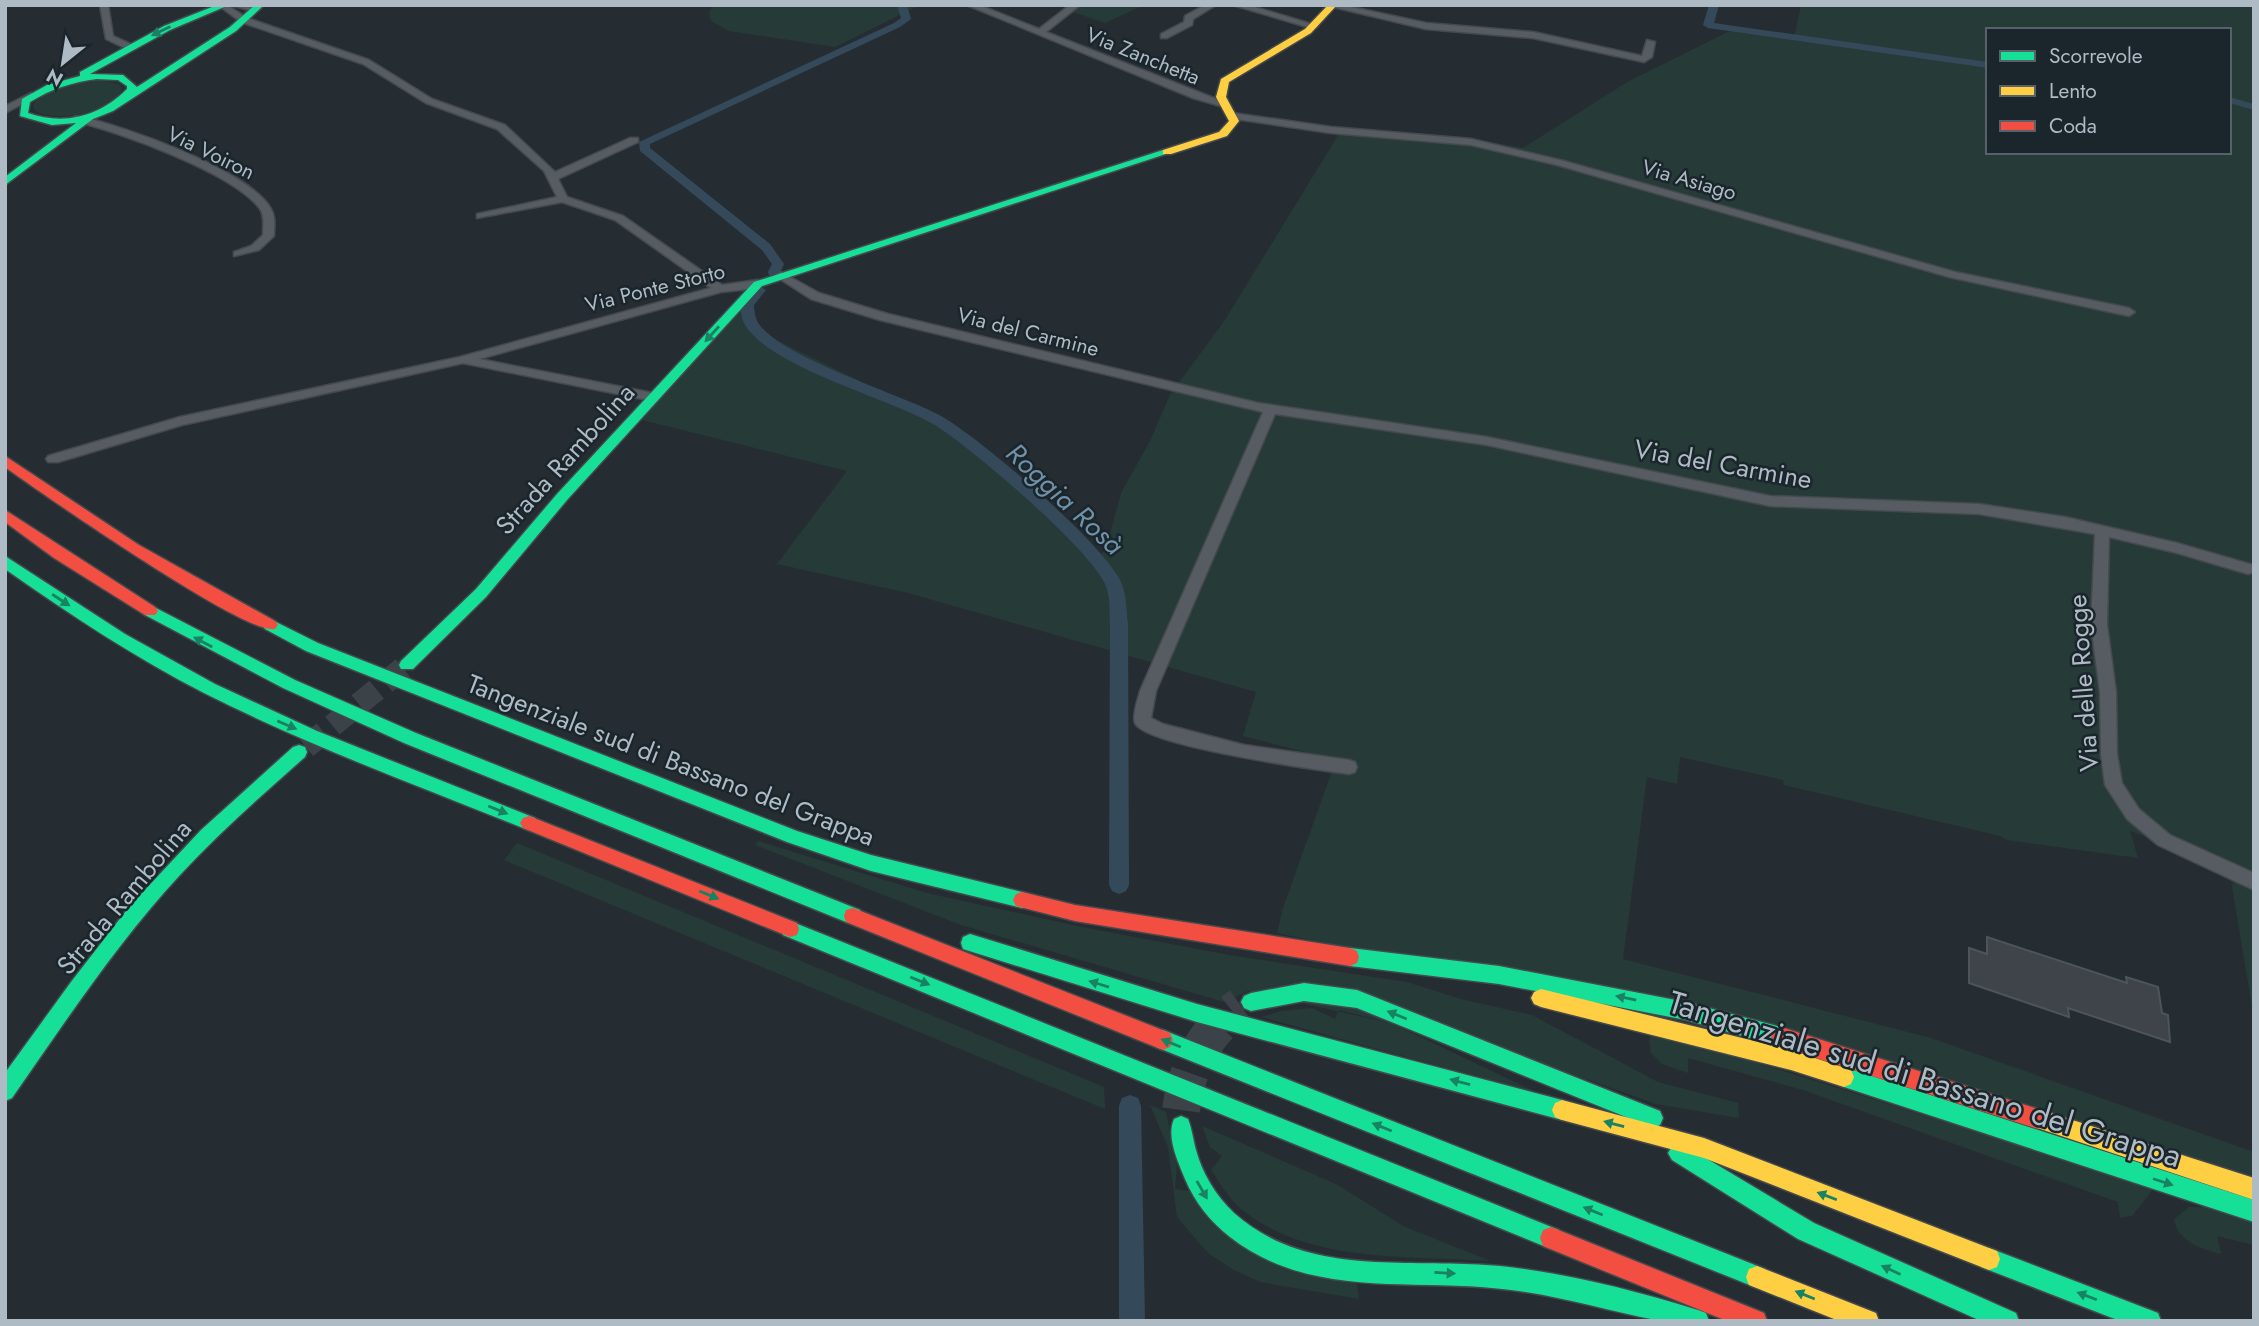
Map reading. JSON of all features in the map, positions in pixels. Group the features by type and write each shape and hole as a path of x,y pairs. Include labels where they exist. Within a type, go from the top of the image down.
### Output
{"main road":[{"path":"32,163 46,144 49,134 48,125 23,114 22,108 34,95 167,28 228,6"},
{"path":"1228,110 1221,86 1228,77 1314,26 1333,6"},
{"path":"5,182 87,121 125,99 253,11"},
{"path":"68,80 97,76 120,77 132,85 125,99"},
{"name":"Via Ponte Storto","path":"758,284 1210,140 1223,134 1231,126 1228,110"},
{"path":"34,119 87,121"},
{"name":"Strada Rambolina","path":"407,666 481,593 653,397 758,284"},
{"name":"Tangenziale sud di Bassano del Grappa","path":"5,460 95,526 199,589 312,647 793,838 871,863 1074,913 1415,967 1499,975 1590,990 1752,1028 2254,1189"},
{"path":"5,514 111,589 264,673 472,764 1868,1321"},
{"path":"5,561 56,597 149,654 225,697 274,719 1756,1321"},
{"path":"264,673 303,684 415,726 926,927"},
{"name":"Strada Rambolina","path":"5,1091 92,968 157,889 225,818 299,752"},
{"path":"958,939 1197,1013 1704,1148 2150,1321"},
{"name":"Tangenziale sud di Bassano del Grappa","path":"1415,967 1791,1060 2254,1211"},
{"path":"1251,1002 1284,993 1311,991 1366,1002 1645,1114 1704,1148"},
{"path":"1181,1126 1194,1175 1219,1214 1253,1245 1291,1262 1342,1271 1468,1275 1537,1282 1618,1298 1699,1321"},
{"path":"1643,1132 1806,1231 1953,1299 2008,1321"}],"street":[{"path":"104,5 109,37 130,47"},
{"name":"Via Zanchetta","path":"971,5 1228,110"},
{"path":"1040,33 1076,5"},
{"path":"1164,37 1189,23 1188,18 1212,5"},
{"path":"1237,5 1314,26"},
{"path":"228,6 253,11 366,62 419,97 501,127 553,177 563,199"},
{"path":"228,6 253,11"},
{"path":"1333,6 1426,26 1533,35 1644,58 1650,41"},
{"path":"1196,96 1221,86"},
{"path":"5,110 34,95"},
{"path":"116,128 112,118 125,99"},
{"name":"Via Asiago","path":"1228,110 1331,130 1471,142 1560,163 1953,275 2129,312"},
{"path":"5,120 34,119"},
{"name":"Via Voiron","path":"87,121 116,128 213,171 256,197 266,210 268,236 255,248 238,254"},
{"path":"553,177 634,140"},
{"path":"481,216 563,199 619,218 720,289"},
{"name":"Via del Carmine","path":"781,275 815,296 884,317 1045,358 1271,409 1487,441 1770,501 1979,509 2102,529 2248,569"},
{"name":"Via Ponte Storto","path":"53,459 180,421 462,360 720,289 758,284"},
{"path":"462,360 653,397"},
{"path":"1271,409 1148,691 1142,721 1159,730 1244,752 1349,768"},
{"name":"Via delle Rogge","path":"2102,529 2098,625 2108,692 2109,754 2114,785 2133,814 2164,840 2254,882"}],"green space":[{"path":"714,5 920,5 835,47 729,31 711,21 709,12"},
{"path":"1082,5 1144,5 1105,23 1073,12"},
{"path":"1801,5 2254,5 2254,876 2130,831 2138,858 2007,840 2000,836 1784,785 1783,780 1680,757 1677,784 1647,777 1623,959 1931,1038 2254,1152 2254,1178 1896,1064 1277,933 1283,908 1336,760 1243,736 1256,692 908,593 777,564 847,471 642,420 738,308 754,306 755,321 770,337 960,430 1100,557 1109,538 1121,493 1150,441 1170,395 1225,320 1337,137 1339,127 1463,137 1523,148 1629,81 1734,29 1794,38"},
{"path":"99,80 119,84 122,88 117,97 96,110 55,116 34,110 33,105 39,98 54,89"},
{"path":"758,841 927,893 1082,927 1229,955 1407,982 1461,999 1532,1015 1658,1082 1738,1103 1739,1118 1656,1104 1496,1047 1248,991 1224,1002 961,925 755,845"},
{"path":"517,843 1104,1087 1105,1109 504,860"},
{"path":"2234,879 2254,888 2254,1019 2232,886"},
{"path":"1312,1008 1335,1019 1339,1010 1391,1023 1538,1093 1261,1017 1281,1011"},
{"path":"1652,1033 1682,1039 2154,1188 2132,1216 2120,1218 2118,1202 1803,1090 1688,1058 1688,1073 1662,1064 1651,1053 1649,1039"},
{"path":"1150,1105 1166,1112 1177,1166 1175,1189 1189,1191 1357,1284 1359,1299 1260,1282 1234,1270 1208,1253 1177,1217 1168,1147"},
{"path":"1202,1126 1338,1185 1403,1226 1490,1261 1360,1253 1328,1248 1268,1227 1237,1205 1211,1170 1222,1156 1210,1147"},
{"path":"2189,1207 2205,1207 2254,1222 2254,1245 2217,1236 2221,1254 2192,1243 2180,1234 2174,1219"}],"building":[{"path":"1987,937 2127,983 2126,977 2158,987 2162,1013 2168,1015 2170,1042 2068,1008 2069,1017 1969,983 1969,948 1987,954"}],"waterway":[{"name":"Roggia Rosà","path":"774,272 778,264 766,247 644,149 645,142 897,25 906,19 902,5"},
{"path":"1714,5 1708,25 1986,65"},
{"path":"2231,101 2254,107"},
{"name":"Roggia Rosà","path":"759,290 747,305 750,321 761,334 806,362 919,411 952,430 1061,524 1104,568 1113,582 1119,624 1119,885"},
{"name":"Roggia Rosà","path":"1130,1106 1132,1321"}],"tunnel":[{"path":"306,747 407,665"},
{"path":"1181,1110 1188,1079 1199,1051 1217,1027 1241,1006"}],"traffic: fast":[{"path":"83,74 167,28 225,5"},
{"path":"129,96 233,29 260,5"},
{"path":"97,76 120,77 132,85 132,90 109,109 81,120 52,122 23,114 25,101 42,91 69,81 97,76"},
{"path":"5,182 89,118"},
{"path":"407,665 481,593 562,497 758,284 1167,152"},
{"path":"5,561 119,638 209,688 311,735 529,823"},
{"path":"150,611 289,684 410,738 853,916"},
{"path":"270,625 312,647 793,837 871,863 1022,900"},
{"path":"5,1091 97,963 156,889 207,835 299,752"},
{"path":"790,929 1551,1238"},
{"path":"970,943 1197,1013 1562,1110"},
{"path":"1350,957 1499,975 1686,1011 1781,1037"},
{"path":"1251,1002 1304,992 1357,999 1653,1118"},
{"path":"1163,1040 1757,1277"},
{"path":"1844,1077 2254,1211"},
{"path":"1181,1126 1186,1153 1195,1177 1217,1210 1255,1243 1287,1258 1356,1272 1465,1275 1525,1280 1600,1294 1698,1321"},
{"path":"1679,1153 1806,1231 2008,1321"},
{"path":"1989,1259 2150,1321"}],"traffic: slow":[{"path":"1167,152 1223,134 1234,121 1221,97 1224,81 1308,31 1333,5"},
{"path":"1541,998 1791,1060 1844,1077"},
{"path":"1562,1110 1704,1148 1989,1259"},
{"path":"2038,1119 2254,1189"},
{"path":"1757,1277 1868,1321"}],"traffic: jam":[{"path":"5,460 134,548 200,588 270,625"},
{"path":"5,515 59,554 150,611"},
{"path":"529,823 790,929"},
{"path":"1022,900 1075,913 1350,957"},
{"path":"853,916 1163,1040"},
{"path":"1781,1037 2038,1119"},
{"path":"1551,1238 1756,1321"}]}
